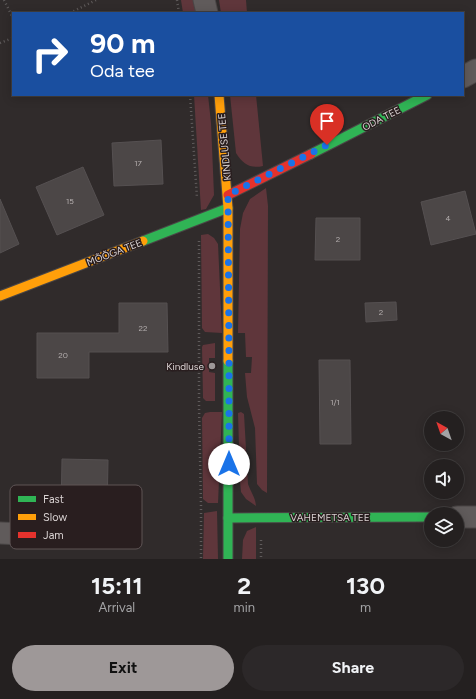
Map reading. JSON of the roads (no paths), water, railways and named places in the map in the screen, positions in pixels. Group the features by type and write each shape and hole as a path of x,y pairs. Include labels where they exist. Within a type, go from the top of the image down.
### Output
{"street":[{"path":"204,0 207,12"},
{"path":"464,76 476,70"},
{"name":"KINDLUSE TEE","path":"219,96 228,195 228,559"},
{"name":"ODA TEE","path":"228,195 425,96"},
{"name":"MÕÕGA TEE","path":"0,296 228,208"},
{"path":"464,517 476,516"},
{"name":"VAHEMETSA TEE","path":"228,518 424,517"},
{"path":"0,533 10,533"}],"place":[{"name":"Kindluse","path":"212,366"}]}
